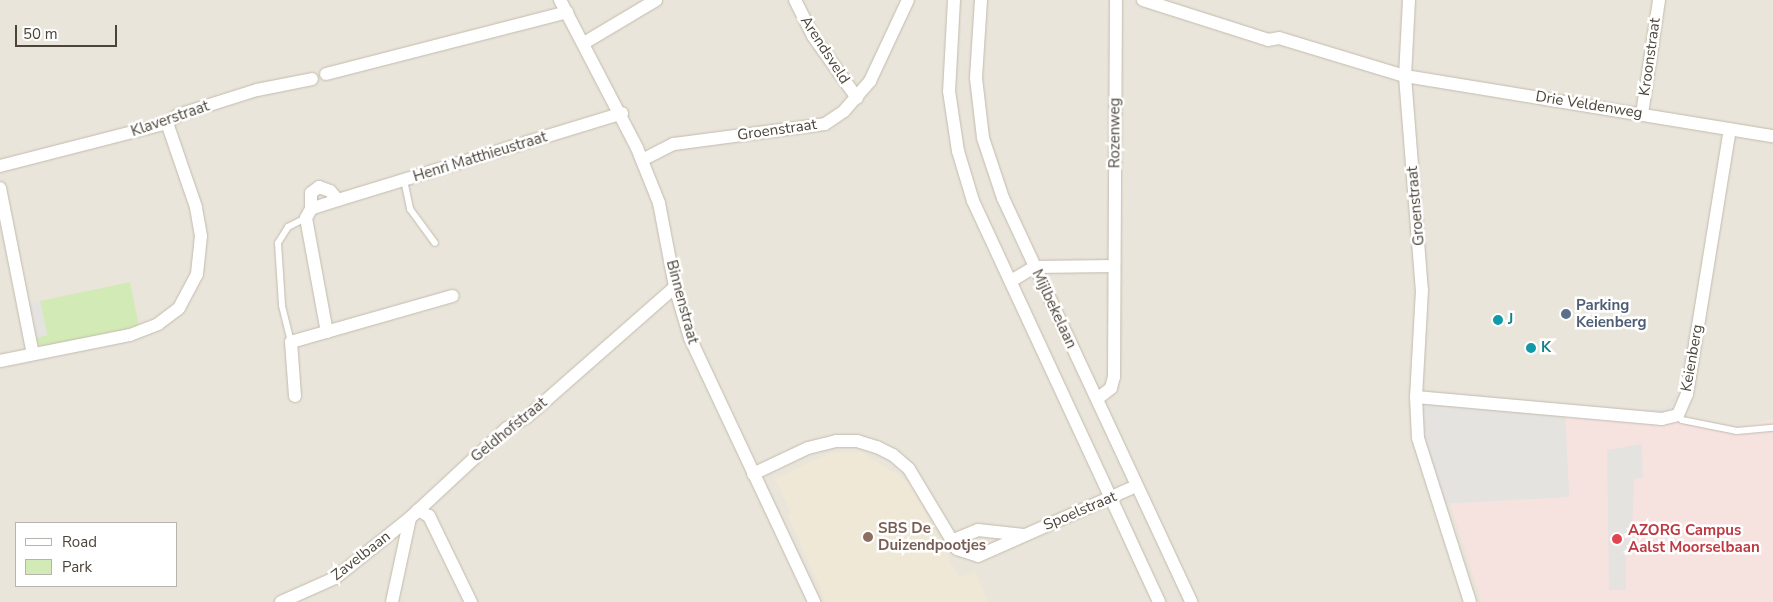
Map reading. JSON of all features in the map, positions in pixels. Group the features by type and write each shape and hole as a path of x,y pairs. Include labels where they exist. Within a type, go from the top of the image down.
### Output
{"street":[{"name":"Binnenstraat","path":"560,0 622,113 642,160 660,203 675,287 690,338 814,602"},
{"path":"584,43 656,0"},
{"name":"Arendsveld","path":"795,0 813,36 857,98"},
{"name":"Groenstraat","path":"642,160 674,144 825,124 857,98 870,81 908,0"},
{"name":"Mijlbekelaan","path":"954,0 949,91 958,151 973,201 1158,602"},
{"name":"Mijlbekelaan","path":"981,0 976,78 983,138 1003,198 1191,602"},
{"name":"Rozenweg","path":"1097,399 1111,388 1114,377 1116,0"},
{"path":"1143,0 1268,40 1279,38 1405,76"},
{"name":"Groenstraat","path":"1409,0 1405,76 1422,290 1416,397 1418,438 1470,602"},
{"name":"Kroonstraat","path":"1642,114 1659,0"},
{"path":"326,74 567,12"},
{"name":"Drie Veldenweg","path":"1405,76 1773,136"},
{"name":"Klaverstraat","path":"0,166 167,122 178,115 257,90 312,79"},
{"name":"Henri Matthieustraat","path":"309,214 338,200 622,113"},
{"path":"0,361 141,331 158,324 179,308 190,291 198,267 201,236 196,207 167,122"},
{"name":"Keienberg","path":"1678,415 1687,394 1730,129"},
{"path":"327,332 309,214 311,193 319,187 330,191 338,200"},
{"path":"0,188 33,354"},
{"path":"1011,281 1034,267 1114,266"},
{"name":"Geldhofstraat","path":"414,514 506,428 527,417 675,287"},
{"path":"295,396 291,342 453,296"},
{"path":"1416,397 1662,419 1678,415"},
{"name":"Spoelstraat","path":"753,474 808,448 836,441 857,441 876,447 893,455 910,469 957,549 978,556 1111,499 1136,486"},
{"path":"392,602 414,514 428,516 471,602"},
{"name":"Zavelbaan","path":"281,602 335,578 414,514"},
{"name":"Spoelstraat","path":"951,541 978,530 1024,535"}],"lane":[{"path":"404,180 410,209 435,243"},
{"path":"291,342 282,305 278,243 288,227 309,214"},
{"path":"1678,415 1682,420 1737,431 1773,428"}],"shaded area":[{"path":"0,0 1773,0 1773,602 0,602"},
{"path":"40,301 47,335 36,338 28,303"},
{"path":"1691,315 1695,315 1680,394 1669,409 1661,413 1649,412 1650,409 1665,408 1677,394"},
{"path":"1416,397 1565,411 1569,497 1438,504 1418,438"},
{"name":"AZORG Campus Aalst Moorselbaan","path":"1565,411 1678,415 1738,428 1773,419 1773,602 1482,602 1450,503 1569,497"},
{"path":"1642,444 1643,478 1634,479 1632,541 1626,546 1626,590 1609,590 1607,450"},
{"name":"SBS De Duizendpootjes","path":"862,452 910,483 959,578 975,571 988,602 826,602 788,515 791,513 775,479 830,453"}],"green space":[{"path":"130,282 139,326 44,347 37,343 36,338 47,335 40,301"}],"place":[{"name":"Parking Keienberg","path":"1566,314"},
{"name":"J","path":"1498,320"},
{"name":"K","path":"1531,348"},
{"name":"SBS De Duizendpootjes","path":"868,537"},
{"name":"AZORG Campus Aalst Moorselbaan","path":"1617,539"}]}
